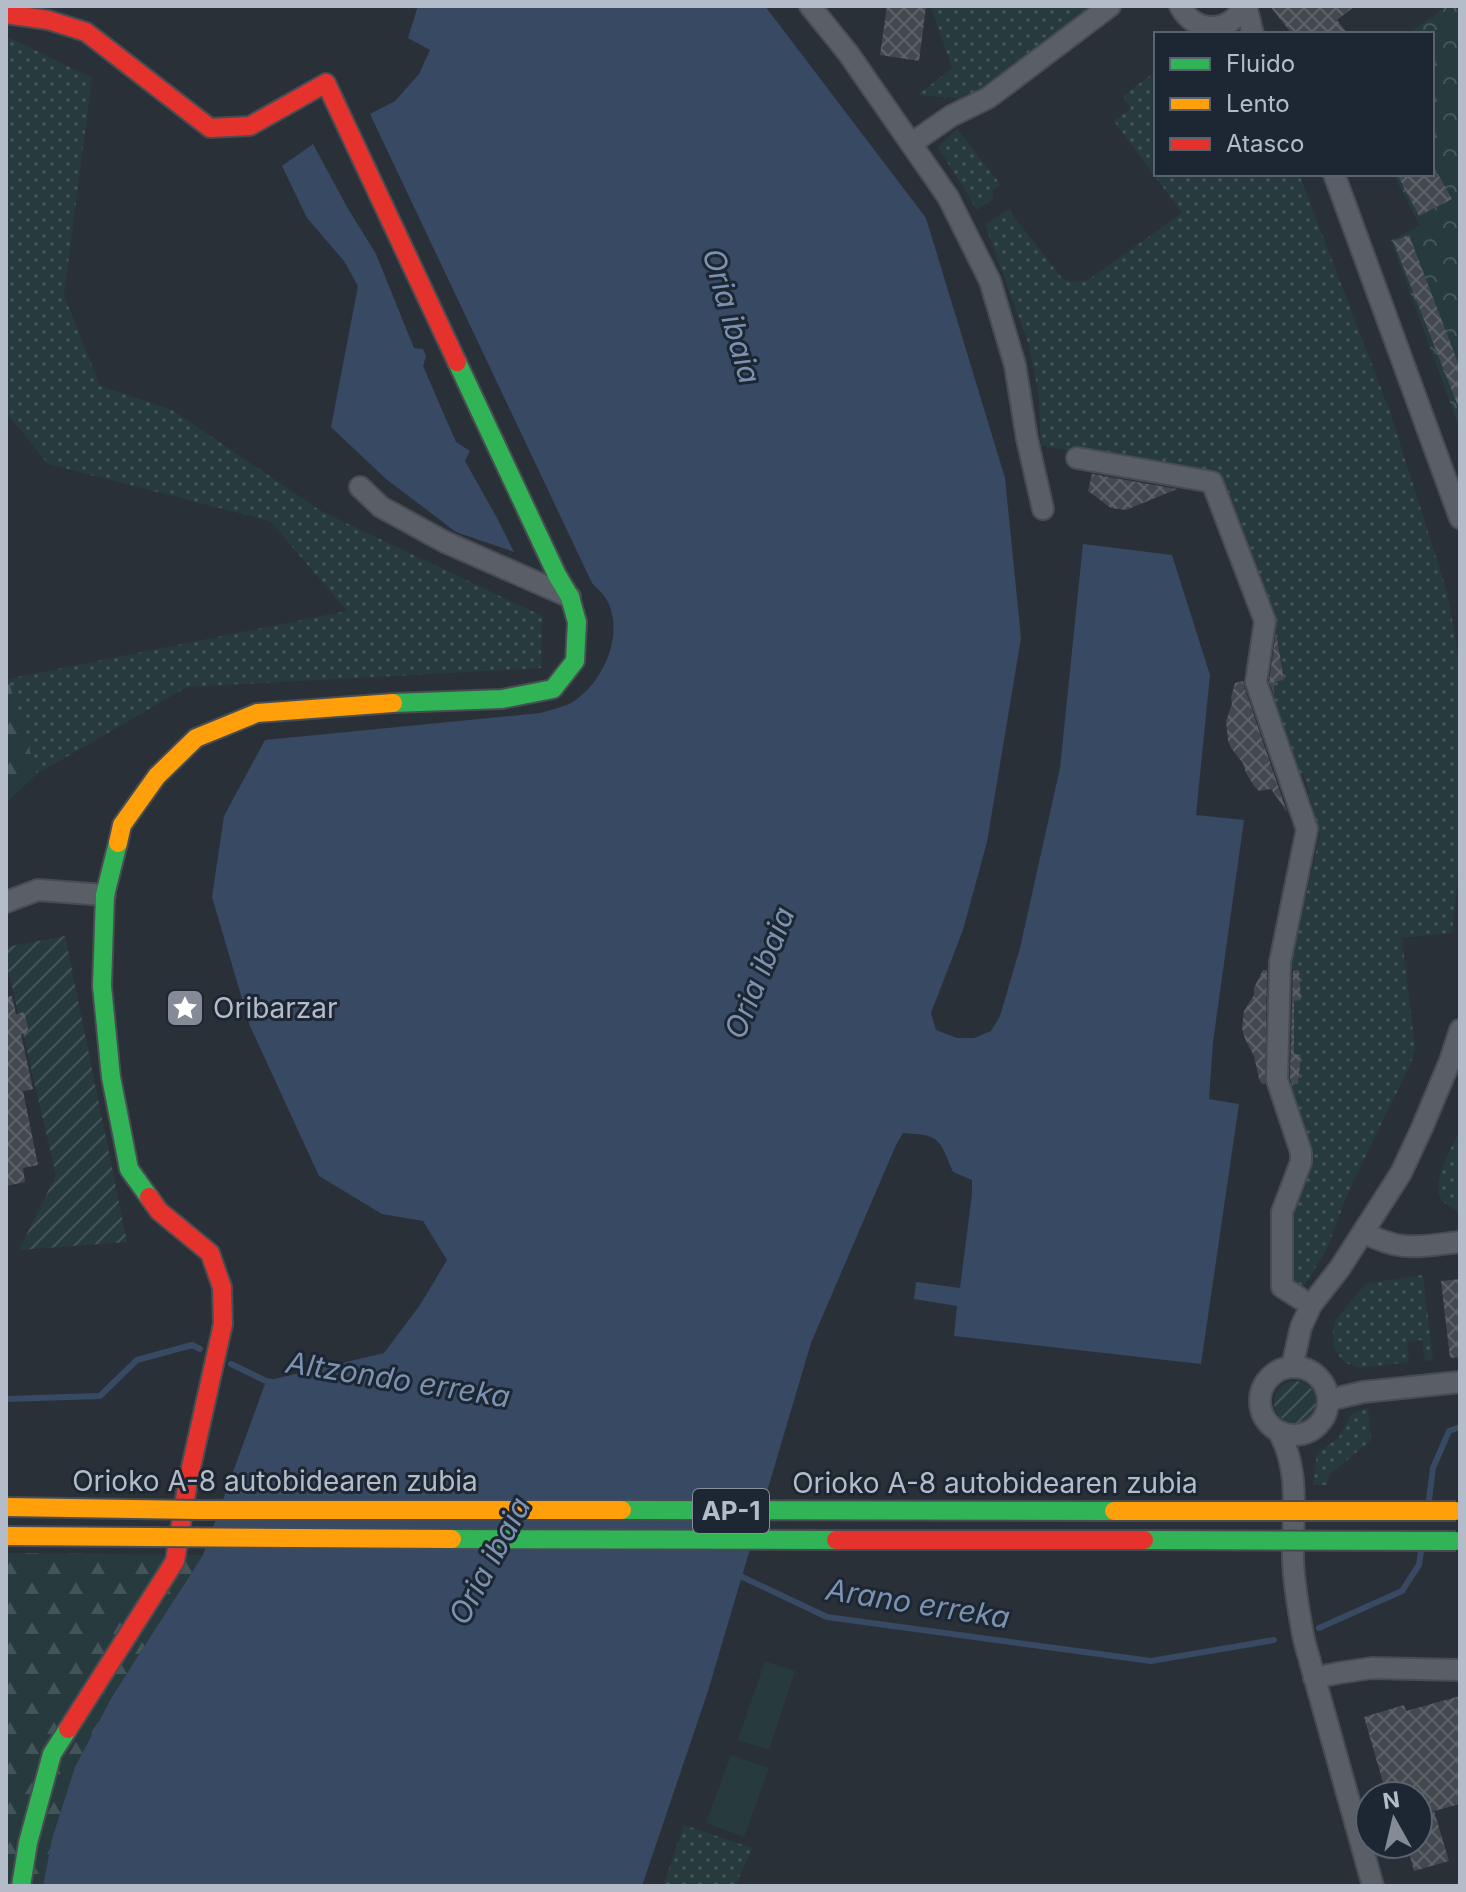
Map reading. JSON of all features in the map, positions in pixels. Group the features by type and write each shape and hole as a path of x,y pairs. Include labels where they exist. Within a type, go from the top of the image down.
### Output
{"main road":[{"path":"6,14 48,20 86,32 210,128 250,126 326,83 570,597 577,622 575,661 553,689 502,699 413,701 257,713 196,738 157,776 122,825 105,895 102,986 111,1077 129,1169 159,1211 210,1253 222,1287 223,1324 188,1481 175,1561 52,1754 28,1843 21,1886"},
{"name":"Orioko A-8 autobidearen zubia","path":"6,1507 1456,1511"},
{"name":"Orioko A-8 autobidearen zubia","path":"6,1536 1456,1541"}],"street":[{"path":"810,6 848,53 948,197 990,281 1015,365 1043,509"},
{"path":"912,143 951,116 988,98 1110,6"},
{"path":"1180,6 1193,22 1226,30 1226,24 1235,19 1245,6"},
{"path":"1245,6 1252,32"},
{"path":"1335,176 1460,518"},
{"path":"1077,458 1212,482 1265,621 1256,682 1307,829 1280,962 1277,1080 1301,1152 1301,1162 1282,1212 1282,1287 1301,1299"},
{"path":"360,487 381,507 445,542 570,597"},
{"path":"6,902 38,890 105,895"},
{"path":"1299,1368 1301,1327 1311,1305 1340,1268 1401,1173 1450,1061 1460,1030"},
{"path":"1363,1232 1383,1243 1407,1248 1460,1242"},
{"path":"1299,1368 1318,1376 1326,1387 1329,1400 1327,1413 1320,1424 1310,1432 1294,1436 1271,1426 1261,1410 1262,1390 1273,1374 1282,1369 1299,1368"},
{"path":"1329,1400 1363,1392 1460,1382"},
{"path":"1279,1432 1294,1476 1296,1601 1314,1678 1373,1886"},
{"path":"1294,1476 1310,1432"},
{"path":"1314,1678 1372,1668 1460,1670"}],"green space":[{"path":"931,6 1103,6 979,94 963,99 918,95 952,68"},
{"path":"1446,6 1460,6 1460,430 1391,240 1420,226 1394,176 1434,176 1434,32 1412,32"},
{"path":"6,36 92,78 64,295 100,386 172,410 321,511 542,616 541,668 187,687 37,774 8,679 347,611 270,521 48,464 6,412"},
{"path":"1154,73 1154,175 1114,121 1131,108 1123,96"},
{"path":"957,129 1000,184 992,191 994,198 977,210 938,147"},
{"path":"1155,176 1300,176 1390,412 1447,592 1460,664 1460,857 1452,933 1402,938 1415,1049 1349,1190 1326,1251 1302,1289 1292,1283 1293,1202 1309,1160 1288,1084 1298,1084 1301,1056 1294,1054 1294,1001 1301,999 1299,970 1290,969 1320,834 1303,773 1292,775 1274,708 1274,682 1284,680 1275,621 1222,476 1041,446 1039,397 1029,345 985,225 1008,209 1061,277 1077,282 1088,280 1182,213"},
{"path":"6,678 37,774 6,803"},
{"path":"65,936 127,1242 19,1250 56,1175 6,961 6,947"},
{"path":"1460,1130 1460,1212 1443,1202 1438,1190 1444,1163"},
{"path":"1423,1275 1433,1360 1425,1361 1422,1340 1407,1342 1409,1362 1359,1368 1344,1362 1334,1349 1335,1321 1360,1290 1368,1283"},
{"path":"1295,1381 1310,1387 1316,1402 1310,1417 1295,1423 1280,1417 1274,1402 1280,1387"},
{"path":"1368,1408 1371,1440 1329,1475 1327,1485 1313,1485 1317,1454 1339,1437 1352,1414"},
{"path":"6,1553 203,1555 113,1695 52,1839 43,1886 6,1886"},
{"path":"765,1661 795,1671 769,1750 738,1740"},
{"path":"731,1755 769,1768 744,1837 706,1823"},
{"path":"684,1825 752,1848 735,1886 663,1886"}],"water":[{"name":"Oria ibaia","path":"418,6 765,6 926,218 1005,478 1021,638 987,842 963,930 931,1013 936,1030 957,1038 974,1038 991,1031 1000,1016 1020,948 1060,768 1083,544 1172,555 1210,675 1196,815 1244,820 1213,1042 1209,1099 1239,1104 1201,1364 954,1336 957,1306 914,1299 916,1282 960,1288 972,1180 953,1172 937,1141 925,1135 903,1133 811,1343 708,1691 642,1886 43,1886 52,1839 75,1767 113,1695 203,1555 266,1381 384,1353 420,1305 447,1260 423,1221 382,1214 319,1176 250,1026 212,897 224,816 265,740 540,713 558,708 581,696 592,684 608,656 612,641 611,611 605,597 592,583 370,114 395,101 419,74 430,50 408,38"},
{"path":"313,144 376,254 414,348 423,349 426,356 423,366 456,442 470,451 465,461 514,552 456,532 386,479 331,427 358,286 344,261 307,218 282,166"}],"building":[{"path":"887,6 926,6 919,61 880,55"},
{"path":"1270,6 1355,6 1337,20 1346,32 1290,32"},
{"path":"1438,174 1452,199 1419,216 1398,176"},
{"path":"1409,235 1460,368 1460,411 1393,241"},
{"path":"1092,474 1177,489 1126,510 1111,508 1088,491"},
{"path":"1276,632 1284,680 1274,682 1274,695 1269,681"},
{"path":"1243,681 1287,812 1271,789 1259,791 1254,786 1228,741 1226,721 1232,704 1231,697 1235,683"},
{"path":"1263,970 1267,970 1265,1084 1259,1079 1254,1056 1242,1028 1244,1011"},
{"path":"1293,970 1299,970 1301,1000 1294,1001 1294,1054 1301,1055 1298,1084 1292,1084 1290,1078"},
{"path":"12,996 16,1014 24,1012 29,1033 21,1034 33,1089 23,1091 38,1165 23,1168 25,1182 6,1186 6,997"},
{"path":"1460,1279 1460,1357 1450,1358 1441,1281"},
{"path":"1460,1696 1460,1804 1434,1811 1434,1780 1382,1780 1364,1717 1404,1705 1406,1711"},
{"path":"1434,1811 1449,1861 1414,1871 1411,1860 1434,1860"}],"waterway":[{"name":"Altzondo erreka","path":"6,1399 100,1396 137,1360 192,1345 200,1349"},
{"name":"Altzondo erreka","path":"231,1364 272,1382"},
{"name":"Arano erreka","path":"1429,1500 1433,1468 1449,1431 1460,1427"},
{"name":"Arano erreka","path":"1319,1628 1402,1591 1419,1565 1421,1551"},
{"name":"Arano erreka","path":"736,1574 827,1617 1151,1661 1274,1640"}],"traffic: fast":[{"path":"393,703 502,699 553,689 575,661 577,622 570,597 457,362"},
{"path":"118,843 105,895 102,986 111,1077 129,1169 149,1197"},
{"path":"622,1510 1114,1511"},
{"path":"452,1539 836,1540"},
{"path":"1144,1540 1456,1541"},
{"path":"21,1886 28,1843 52,1754 68,1729"}],"traffic: slow":[{"path":"118,843 122,825 157,776 196,738 257,713 393,703"},
{"path":"6,1507 622,1510"},
{"path":"1114,1511 1456,1511"},
{"path":"6,1536 452,1539"}],"traffic: jam":[{"path":"6,14 48,20 86,32 210,128 250,126 326,83 457,362"},
{"path":"68,1729 175,1561 188,1481 223,1324 222,1287 210,1253 159,1211 149,1197"},
{"path":"836,1540 1144,1540"}],"place":[{"name":"Oribarzar","path":"185,1008"}]}
